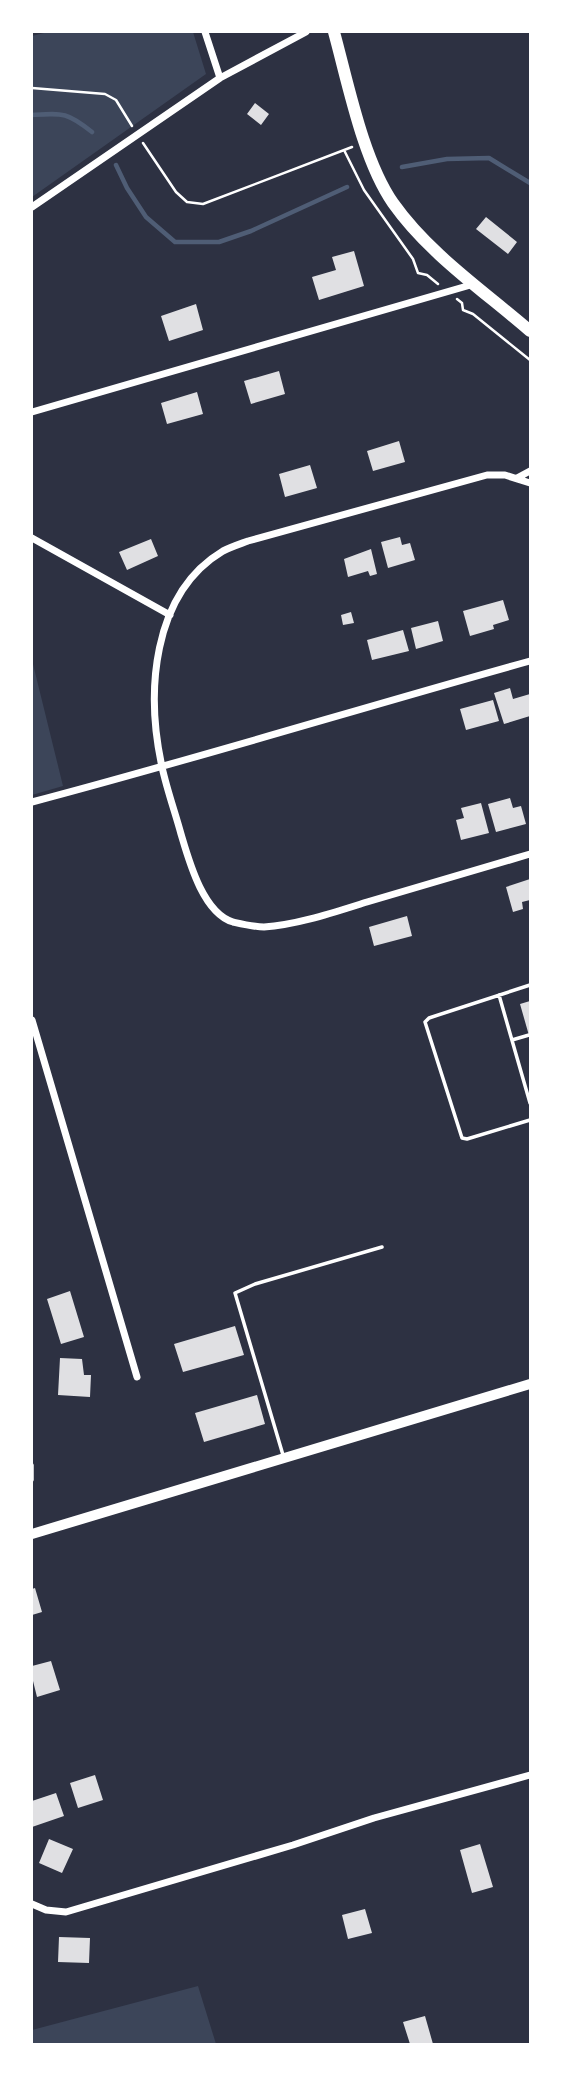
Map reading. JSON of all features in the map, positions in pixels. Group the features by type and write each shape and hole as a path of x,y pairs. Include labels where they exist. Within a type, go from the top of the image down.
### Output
{"highway":[{"path":"334,32 365,142 392,201 419,237 530,331"}],"street":[{"path":"205,32 220,78"},
{"path":"32,207 220,78 306,32"},
{"path":"32,412 474,284"},
{"path":"517,478 530,471"},
{"path":"530,482 505,475 487,475 248,541 223,551 185,587 170,615 154,674 156,732 162,768 186,850 206,901 219,915 230,921 263,927 318,916 530,854"},
{"path":"32,538 170,615"},
{"path":"32,802 162,768 403,695 530,661"},
{"path":"32,1020 137,1377"},
{"path":"32,1534 530,1384"},
{"path":"488,1396 530,1389"},
{"path":"32,1904 46,1910 66,1912 176,1881 374,1818 530,1775"}],"lane":[{"path":"530,985 429,1018 425,1022 462,1138 467,1139 530,1120"},
{"path":"499,995 530,1103"},
{"path":"512,1040 529,1035"},
{"path":"284,1457 235,1293 255,1284 382,1247"},
{"path":"32,1465 32,1480"}],"path":[{"path":"32,88 105,94 116,100 176,192 187,202 203,204 344,149"}],"shaded area":[{"path":"48,32 193,32 206,74 32,197 32,36"},
{"path":"32,660 63,786 32,795"},
{"path":"198,1986 216,2044 32,2044 32,2030"}],"building":[{"path":"255,103 269,114 261,125 247,114"},
{"path":"486,217 517,242 508,254 476,229"},
{"path":"354,251 364,286 319,300 312,277 336,270 332,257"},
{"path":"196,304 203,330 169,341 161,316"},
{"path":"279,371 285,394 251,404 244,381"},
{"path":"197,392 203,414 167,424 161,403"},
{"path":"399,441 405,462 373,471 367,451"},
{"path":"310,465 317,488 285,497 279,474"},
{"path":"400,537 402,545 410,543 415,560 388,568 381,542"},
{"path":"151,539 158,556 127,570 119,552"},
{"path":"371,549 377,574 370,576 368,571 348,577 344,559"},
{"path":"503,600 509,620 493,625 494,629 470,636 463,611"},
{"path":"351,612 354,623 343,625 341,615"},
{"path":"438,621 443,641 416,649 411,628"},
{"path":"403,630 409,651 372,660 367,640"},
{"path":"510,688 513,699 530,694 530,716 504,724 494,693"},
{"path":"493,700 499,721 466,730 460,709"},
{"path":"510,798 513,808 521,806 526,824 496,832 488,804"},
{"path":"481,803 489,833 461,840 456,820 464,818 461,808"},
{"path":"530,879 530,900 522,902 523,909 513,912 506,887"},
{"path":"407,916 412,936 374,946 369,927"},
{"path":"530,1001 530,1039 520,1004"},
{"path":"70,1291 84,1337 61,1344 47,1299"},
{"path":"235,1326 244,1355 183,1372 174,1344"},
{"path":"60,1358 82,1359 84,1375 91,1375 90,1397 58,1395"},
{"path":"257,1395 265,1424 204,1442 195,1413"},
{"path":"35,1588 42,1612 32,1615 32,1589"},
{"path":"51,1661 60,1690 37,1697 32,1666"},
{"path":"95,1775 103,1800 78,1808 70,1783"},
{"path":"56,1793 64,1816 32,1827 32,1801"},
{"path":"49,1839 73,1849 62,1873 39,1863"},
{"path":"480,1844 493,1887 472,1893 460,1850"},
{"path":"365,1909 372,1933 348,1939 342,1915"},
{"path":"59,1937 90,1938 89,1963 58,1962"},
{"path":"425,2016 433,2044 410,2044 403,2022"}],"waterway":[{"path":"32,115 64,115 92,132"},
{"path":"402,167 447,159 489,158 530,183"},
{"path":"116,165 146,217 175,242 219,242 251,231 347,187"}]}
